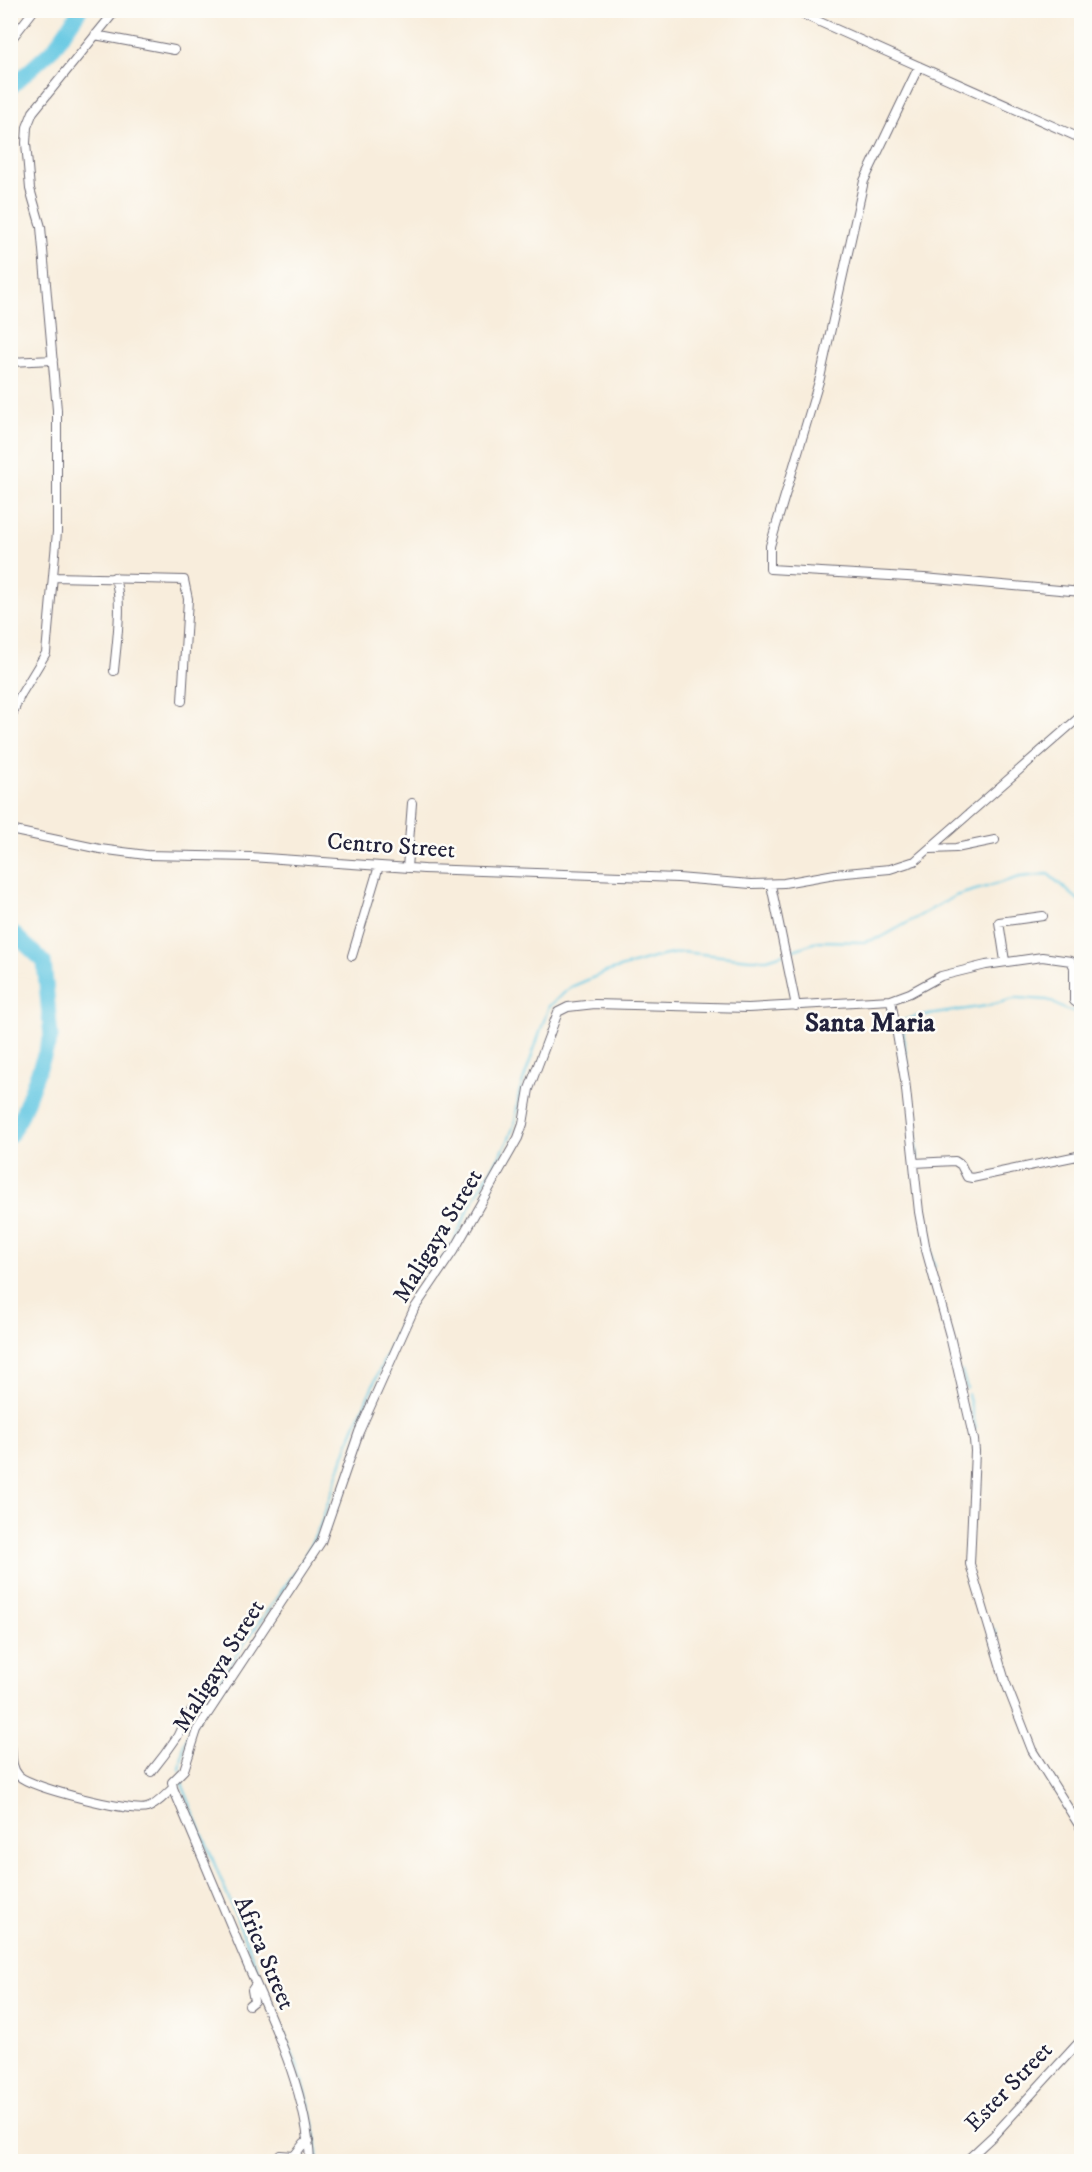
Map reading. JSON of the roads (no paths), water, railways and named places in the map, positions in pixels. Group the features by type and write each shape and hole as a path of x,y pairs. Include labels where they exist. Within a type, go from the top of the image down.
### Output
{"street":[{"path":"10,41 34,10"},
{"path":"12,714 26,685 46,653 54,577 57,495 57,410 53,360 41,227 31,196 28,170 27,127 33,112 116,10"},
{"path":"793,10 1082,139"},
{"path":"95,35 174,50"},
{"path":"918,66 864,181 820,378 770,546 770,569 924,578 1082,592"},
{"path":"10,362 53,360"},
{"path":"54,577 181,579 186,583 187,610 182,701"},
{"path":"114,577 118,589 114,671"},
{"name":"Centro Street","path":"10,830 100,849 146,855 251,857 407,868 678,878 771,885 841,873 900,867 915,861 1082,715"},
{"path":"407,868 412,803"},
{"path":"931,849 956,848 995,840"},
{"path":"352,956 379,866"},
{"path":"771,885 796,1006"},
{"path":"1005,961 999,922 1043,916"},
{"path":"1082,1007 1074,1001 1074,967 1071,961 1042,957 1005,961 949,973 891,1000 905,1080 918,1212 974,1440 970,1564 1005,1681 1029,1742 1038,1761 1082,1830"},
{"name":"Maligaya Street","path":"173,1788 172,1782 176,1775 184,1770 205,1711 321,1542 359,1432 414,1309 456,1247 518,1138 523,1124 529,1089 558,1012 568,1007 595,1004 748,1008 891,1000"},
{"path":"914,1162 955,1161 967,1177 972,1178 1082,1155"},
{"path":"152,1772 196,1705 205,1711"},
{"path":"11,1745 16,1773 22,1779 47,1790 97,1802 142,1809 151,1807 173,1788"},
{"name":"Africa Street","path":"173,1788 275,2030 293,2080 309,2141 310,2162"},
{"path":"249,2005 254,2001 252,1988 256,1984"},
{"name":"Ester Street","path":"965,2162 994,2135 1082,2039"},
{"path":"280,2155 294,2156 304,2143 309,2141"}],"waterway":[{"path":"10,88 54,48 80,10"},
{"path":"788,952 819,941 864,942 882,937 955,896 1020,877 1048,874 1082,903"},
{"path":"10,930 44,962 51,1037 21,1117 10,1136"},
{"path":"204,1707 230,1664 302,1562 320,1526 353,1430 398,1329 425,1278 443,1258 457,1235 470,1206 507,1143 515,1123 519,1093 549,1006 571,987 606,972 657,957 682,952 767,959 783,954"},
{"path":"908,1076 902,1021 1018,998 1048,1000 1066,1010 1082,1013"},
{"path":"914,1123 918,1159"},
{"path":"928,1241 935,1267"},
{"path":"962,1371 967,1389"},
{"path":"968,1394 976,1429"},
{"path":"978,1480 979,1453"},
{"path":"994,1629 1014,1693"},
{"path":"180,1770 184,1743 201,1711"},
{"path":"180,1779 299,2070 312,2117 317,2162"}],"district":[{"name":"Santa Maria","path":"870,1023"}]}
